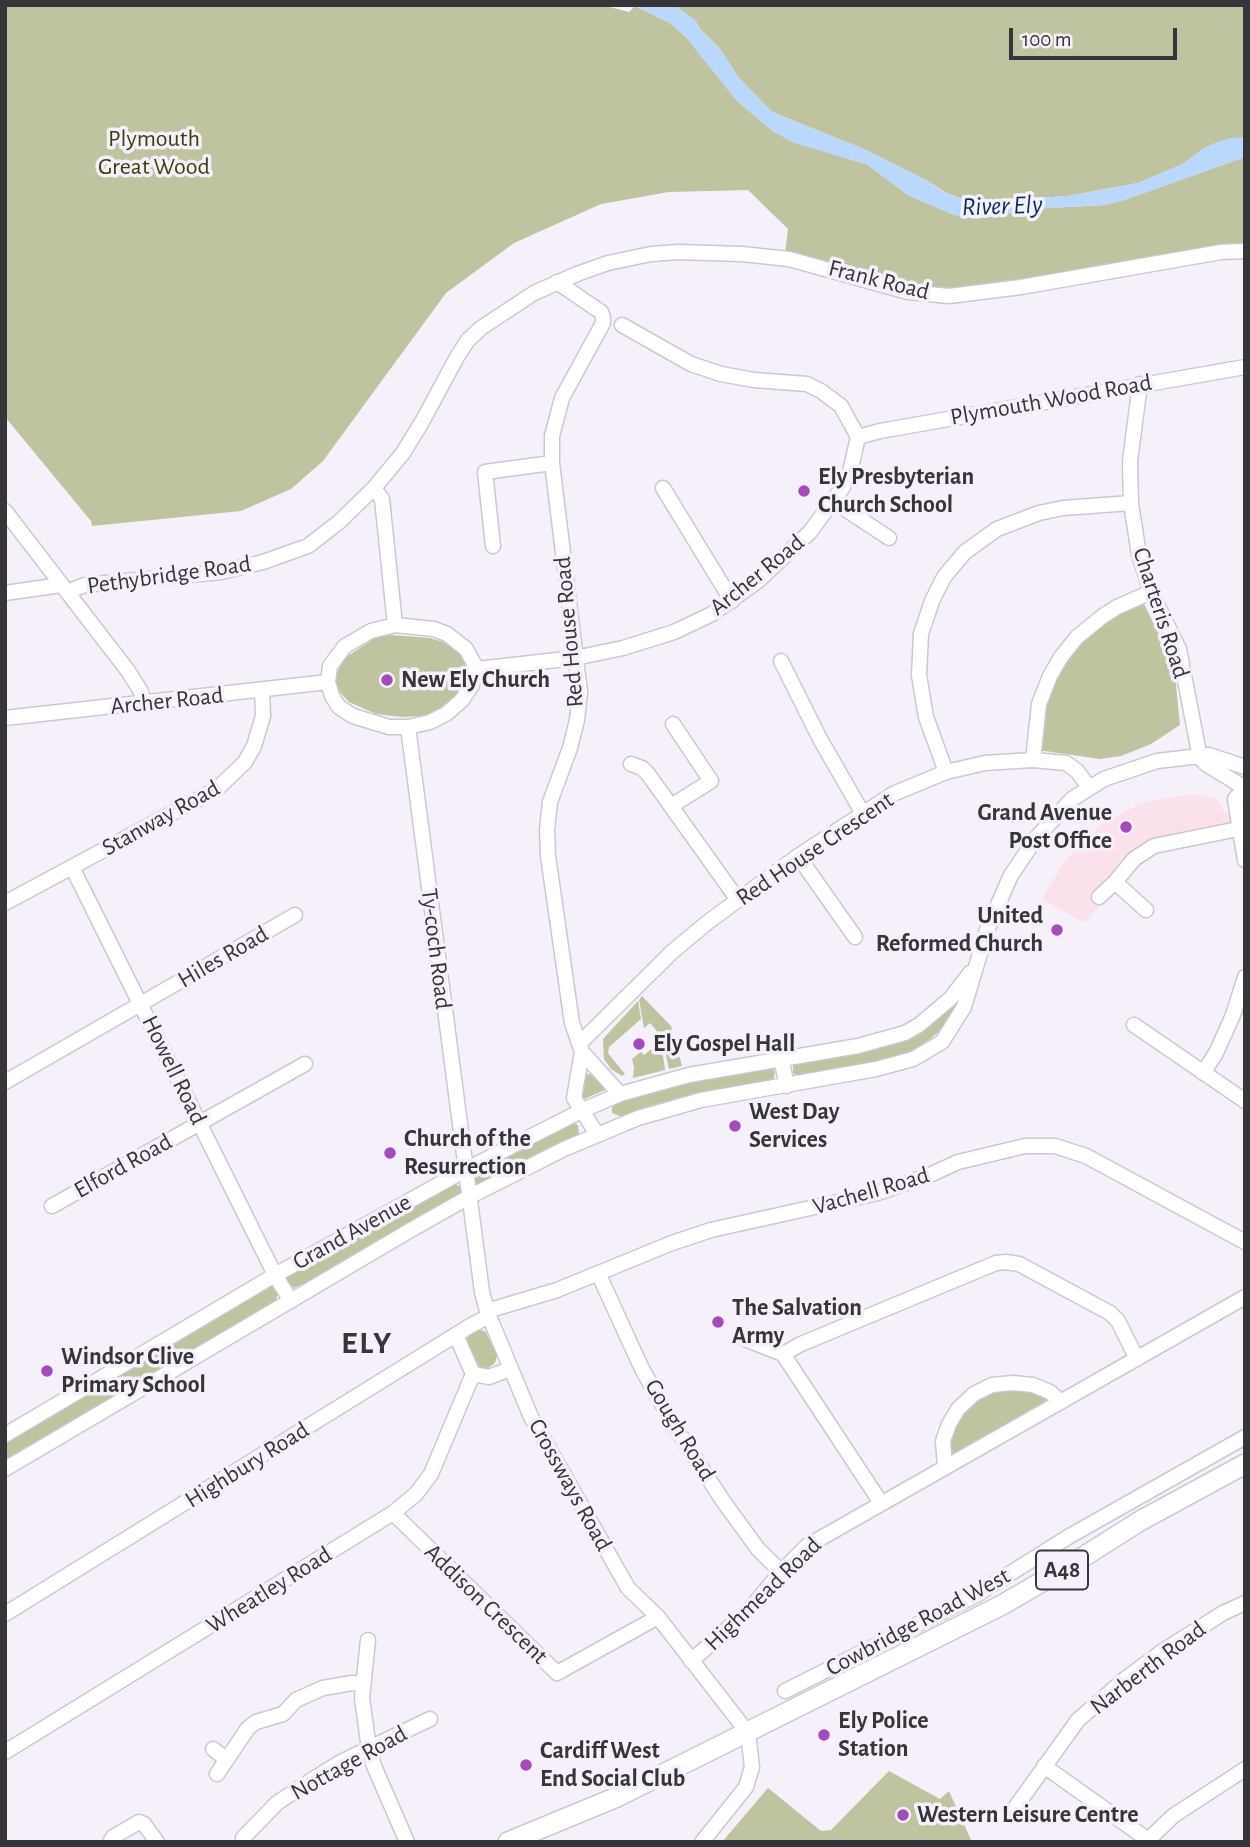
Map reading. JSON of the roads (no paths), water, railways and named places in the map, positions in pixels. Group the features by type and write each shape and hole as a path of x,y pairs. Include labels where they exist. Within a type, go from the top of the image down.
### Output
{"highway":[{"name":"Cowbridge Road West","path":"508,1842 617,1797 1002,1605 1140,1521 1245,1464"}],"street":[{"name":"Frank Road","path":"557,282 608,263 678,251 789,259 908,292 969,295 1221,252 1245,251"},
{"name":"Red House Road","path":"557,282 601,312 603,323 562,398 552,436 552,463 580,692 570,748 550,802 548,856 572,1023 580,1048 620,1094"},
{"name":"Pethybridge Road","path":"5,593 222,572 287,555 308,545 325,534 374,488 403,453 468,340 501,314 557,282"},
{"path":"622,325 691,364 721,374 754,380 807,384 841,406 858,437"},
{"name":"Plymouth Wood Road","path":"858,437 1245,367"},
{"name":"Charteris Road","path":"1140,384 1130,461 1130,503 1139,555 1151,592 1178,649 1200,758"},
{"name":"Archer Road","path":"477,669 575,658 623,648 696,623 732,601 782,561 810,532 850,472 858,437"},
{"path":"493,546 485,472 552,463"},
{"path":"374,488 382,499 396,625"},
{"path":"663,488 732,601"},
{"path":"833,501 890,538"},
{"path":"946,772 926,717 919,675 921,634 944,576 965,552 997,529 1039,513 1063,508 1130,503"},
{"path":"5,511 128,671 145,703"},
{"path":"1033,760 1039,704 1061,656 1077,637 1103,616 1151,592"},
{"path":"396,625 434,629 447,634 466,649 477,669 462,700 430,722 408,727 389,727 353,716 339,707 332,696 328,682 330,666 345,646 371,631 396,625"},
{"path":"781,662 820,740 862,812"},
{"name":"Archer Road","path":"5,718 328,682"},
{"name":"Stanway Road","path":"5,903 217,789 232,777 254,746 262,716 262,690"},
{"path":"671,806 711,781 673,724"},
{"name":"Ty-coch Road","path":"408,727 465,1170"},
{"name":"Grand Avenue","path":"5,1469 469,1197 597,1134 638,1118 701,1100 787,1086 913,1059 943,1042 964,1007 994,912 1023,857 1061,809 1089,787 1116,773 1144,764 1171,758 1200,758 1209,755 1245,767"},
{"path":"1200,758 1245,788"},
{"name":"Red House Crescent","path":"580,1048 672,953 798,856 892,794 946,772 985,763 1033,760 1066,763 1077,771 1089,787"},
{"path":"631,764 642,768 648,774 738,900"},
{"path":"1245,780 1245,788 1235,799 1245,860"},
{"path":"1099,897 1134,859 1154,846 1241,823"},
{"path":"798,856 855,937"},
{"name":"Howell Road","path":"72,867 275,1275"},
{"path":"1115,882 1146,910"},
{"name":"Hiles Road","path":"5,1082 295,915"},
{"name":"Grand Avenue","path":"5,1435 275,1275 465,1170 581,1111 620,1094 689,1076 858,1046 905,1032 919,1025 951,999 975,966"},
{"path":"1203,1073 1216,1054 1233,1015 1245,977"},
{"path":"1134,1025 1245,1101"},
{"name":"Red House Road","path":"580,1048 574,1098 581,1111"},
{"path":"781,1058 787,1086"},
{"name":"Elford Road","path":"52,1206 304,1064"},
{"path":"581,1111 597,1134"},
{"name":"Vachell Road","path":"488,1314 599,1275 672,1243 710,1230 878,1194 958,1162 1025,1146 1055,1146 1086,1156 1245,1242"},
{"path":"465,1170 469,1197"},
{"name":"Crossways Road","path":"469,1197 482,1292 488,1314 531,1417 628,1588 658,1617 748,1733"},
{"path":"783,1354 801,1344 996,1263 1006,1262 1019,1264 1110,1313 1118,1321 1138,1359"},
{"name":"Grand Avenue","path":"275,1275 291,1301"},
{"name":"Gough Road","path":"599,1275 642,1369 677,1430 758,1549 781,1572"},
{"name":"Highmead Road","path":"691,1661 749,1610 807,1546 1245,1297"},
{"name":"Highbury Road","path":"5,1614 488,1314"},
{"path":"456,1335 473,1374 489,1377 510,1369"},
{"path":"745,1339 783,1354 881,1503"},
{"name":"Wheatley Road","path":"5,1752 393,1513 416,1494 431,1474 473,1374"},
{"path":"945,1467 943,1441 949,1424 958,1409 974,1394 992,1385 1013,1383 1033,1385 1050,1392 1061,1402"},
{"name":"Cowbridge Road West","path":"785,1691 976,1595 1068,1537 1245,1437"},
{"path":"1129,1502 1140,1521"},
{"name":"Addison Crescent","path":"393,1513 557,1672 658,1617"},
{"name":"Narberth Road","path":"1012,1812 1078,1720 1125,1679 1170,1646 1245,1602"},
{"path":"368,1640 363,1707 369,1749 407,1842"},
{"name":"Cowbridge Road West","path":"813,1677 822,1696"},
{"path":"216,1774 248,1728 256,1722 283,1714 296,1700 323,1688 363,1684"},
{"name":"Nottage Road","path":"243,1842 243,1838 277,1803 341,1762 430,1719"},
{"path":"702,1842 746,1787 752,1767 748,1733"},
{"path":"213,1749 226,1759"},
{"path":"1044,1766 1150,1841 1173,1816 1245,1769"},
{"path":"110,1842 113,1837 139,1822 144,1824 156,1842"}],"water":[{"name":"River Ely","path":"633,5 674,5 695,20 720,49 739,78 772,112 866,150 928,181 945,193 966,200 992,204 1068,196 1138,183 1183,164 1203,149 1231,138 1245,137 1245,157 1105,205 1028,209 977,219 954,215 908,195 868,165 794,143 774,132 737,101 686,37 670,23"}],"place":[{"name":"Ely Presbyterian Church School","path":"804,491"},
{"name":"New Ely Church","path":"387,680"},
{"name":"Grand Avenue Post Office","path":"1126,827"},
{"name":"United Reformed Church","path":"1057,930"},
{"name":"Ely Gospel Hall","path":"639,1044"},
{"name":"West Day Services","path":"735,1126"},
{"name":"Church of the Resurrection","path":"390,1153"},
{"name":"The Salvation Army","path":"718,1322"},
{"name":"Windsor Clive Primary School","path":"47,1371"},
{"name":"Ely Police Station","path":"824,1735"},
{"name":"Cardiff West End Social Club","path":"526,1765"},
{"name":"Western Leisure Centre","path":"903,1815"}],"district":[{"name":"ELY","path":"367,1343"}],"park label":[{"name":"Plymouth Great Wood","path":"154,153"}]}
